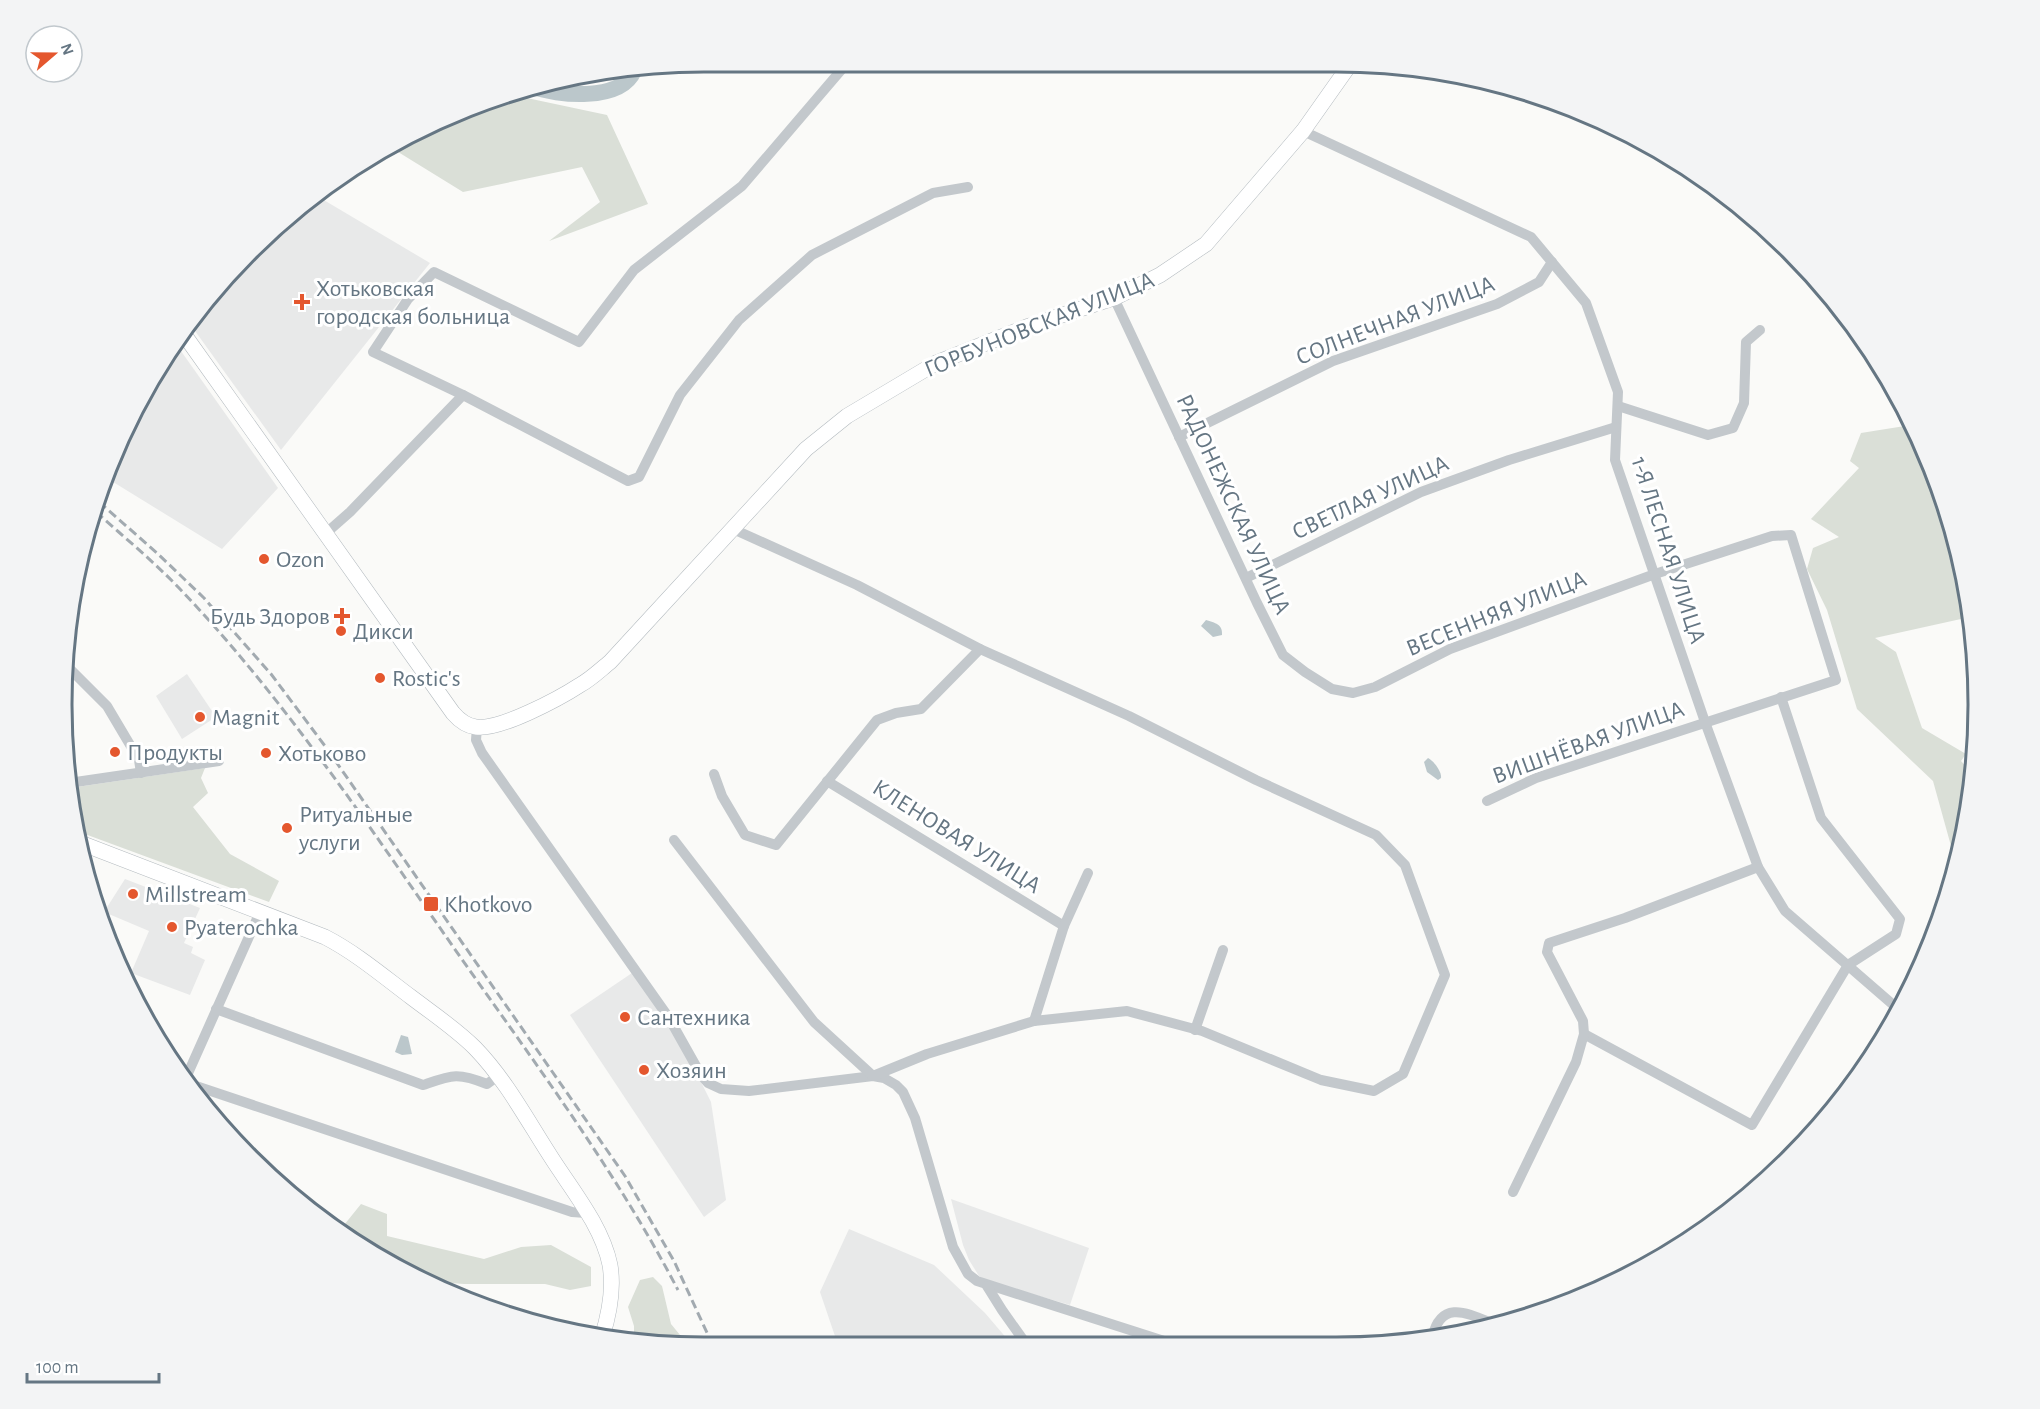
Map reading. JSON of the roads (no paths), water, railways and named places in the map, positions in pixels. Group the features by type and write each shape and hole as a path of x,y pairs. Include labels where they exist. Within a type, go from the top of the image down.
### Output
{"main road":[{"name":"ГОРБУНОВСКАЯ УЛИЦА","path":"477,728 522,715 568,693 588,680 623,649 806,449 847,416 936,363 1029,326 1114,298 1160,275 1206,244 1303,131 1345,72"},
{"path":"188,340 453,713 463,722 477,728"},
{"path":"89,846 325,937 349,951 464,1038 498,1076 586,1212 602,1243 612,1278 604,1329"}],"street":[{"path":"839,72 742,186 634,270 579,342 434,272 408,299 373,352 463,395 628,481 639,477 680,395 739,320 812,255 933,193 968,187"},
{"name":"1-Я ЛЕСНАЯ УЛИЦА","path":"1303,131 1531,237 1586,303 1618,392 1615,460 1705,722 1758,867 1785,911 1892,1004"},
{"name":"СОЛНЕЧНАЯ УЛИЦА","path":"1179,437 1333,361 1497,304 1539,282 1552,262"},
{"name":"РАДОНЕЖСКАЯ УЛИЦА","path":"1114,298 1283,655 1332,689 1353,693"},
{"path":"1618,406 1708,435 1733,428 1744,403 1746,342 1760,330"},
{"path":"325,534 350,512 463,395"},
{"name":"СВЕТЛАЯ УЛИЦА","path":"1246,578 1421,492 1509,460 1616,427"},
{"path":"477,728 476,740 482,753 669,1018 701,1075 708,1083 721,1089 738,1092 758,1091 873,1076 927,1054 1035,1021 1127,1011 1195,1030 1321,1080 1374,1091 1403,1074 1445,975 1405,865 1376,835 1256,780 1129,716 980,650 857,585 733,529"},
{"name":"ВЕСЕННЯЯ УЛИЦА","path":"1353,693 1375,687 1450,649 1655,574 1772,536 1791,535 1836,680 1781,698"},
{"path":"714,774 722,796 746,835 776,845 877,720 896,713 921,709 980,650"},
{"path":"73,672 107,706 139,760 141,773"},
{"path":"1584,1034 1752,1125 1848,965 1896,934 1900,919 1821,818 1781,698"},
{"name":"ВИШНЁВАЯ УЛИЦА","path":"1486,801 1536,778 1781,698"},
{"path":"77,782 219,761"},
{"name":"КЛЕНОВАЯ УЛИЦА","path":"827,781 1064,926"},
{"path":"674,840 814,1022 873,1076 890,1080 903,1092 915,1118 953,1247 968,1274 987,1286 1153,1337"},
{"path":"1513,1192 1576,1062 1584,1034 1583,1021 1547,952 1549,943 1625,918 1758,867"},
{"path":"1035,1021 1064,926 1088,873"},
{"path":"190,1072 260,912"},
{"path":"1195,1030 1223,950"},
{"path":"216,1009 423,1085 452,1075 474,1078 487,1084 498,1076"},
{"path":"201,1087 572,1212 586,1212"},
{"path":"987,1286 1022,1337"},
{"path":"1434,1329 1435,1325 1445,1316 1461,1311 1482,1319"}],"waterway":[{"path":"553,91 572,94 602,92 616,88 630,76"}],"railway":[{"path":"104,507 204,598 271,674 325,746 625,1176 674,1261 709,1337"},
{"path":"101,517 169,578 218,631 256,675 327,767 603,1162 678,1290"}],"place":[{"name":"Хотьковская городская больница","path":"302,302"},
{"name":"Ozon","path":"264,559"},
{"name":"Будь Здоров","path":"342,616"},
{"name":"Дикси","path":"341,631"},
{"name":"Rostic's","path":"380,678"},
{"name":"Magnit","path":"200,717"},
{"name":"Продукты","path":"115,752"},
{"name":"Хотьково","path":"266,753"},
{"name":"Ритуальные услуги","path":"287,828"},
{"name":"Millstream","path":"133,894"},
{"name":"Khotkovo","path":"431,904"},
{"name":"Pyaterochka","path":"172,927"},
{"name":"Сантехника","path":"625,1017"},
{"name":"Хозяин","path":"644,1070"}]}
